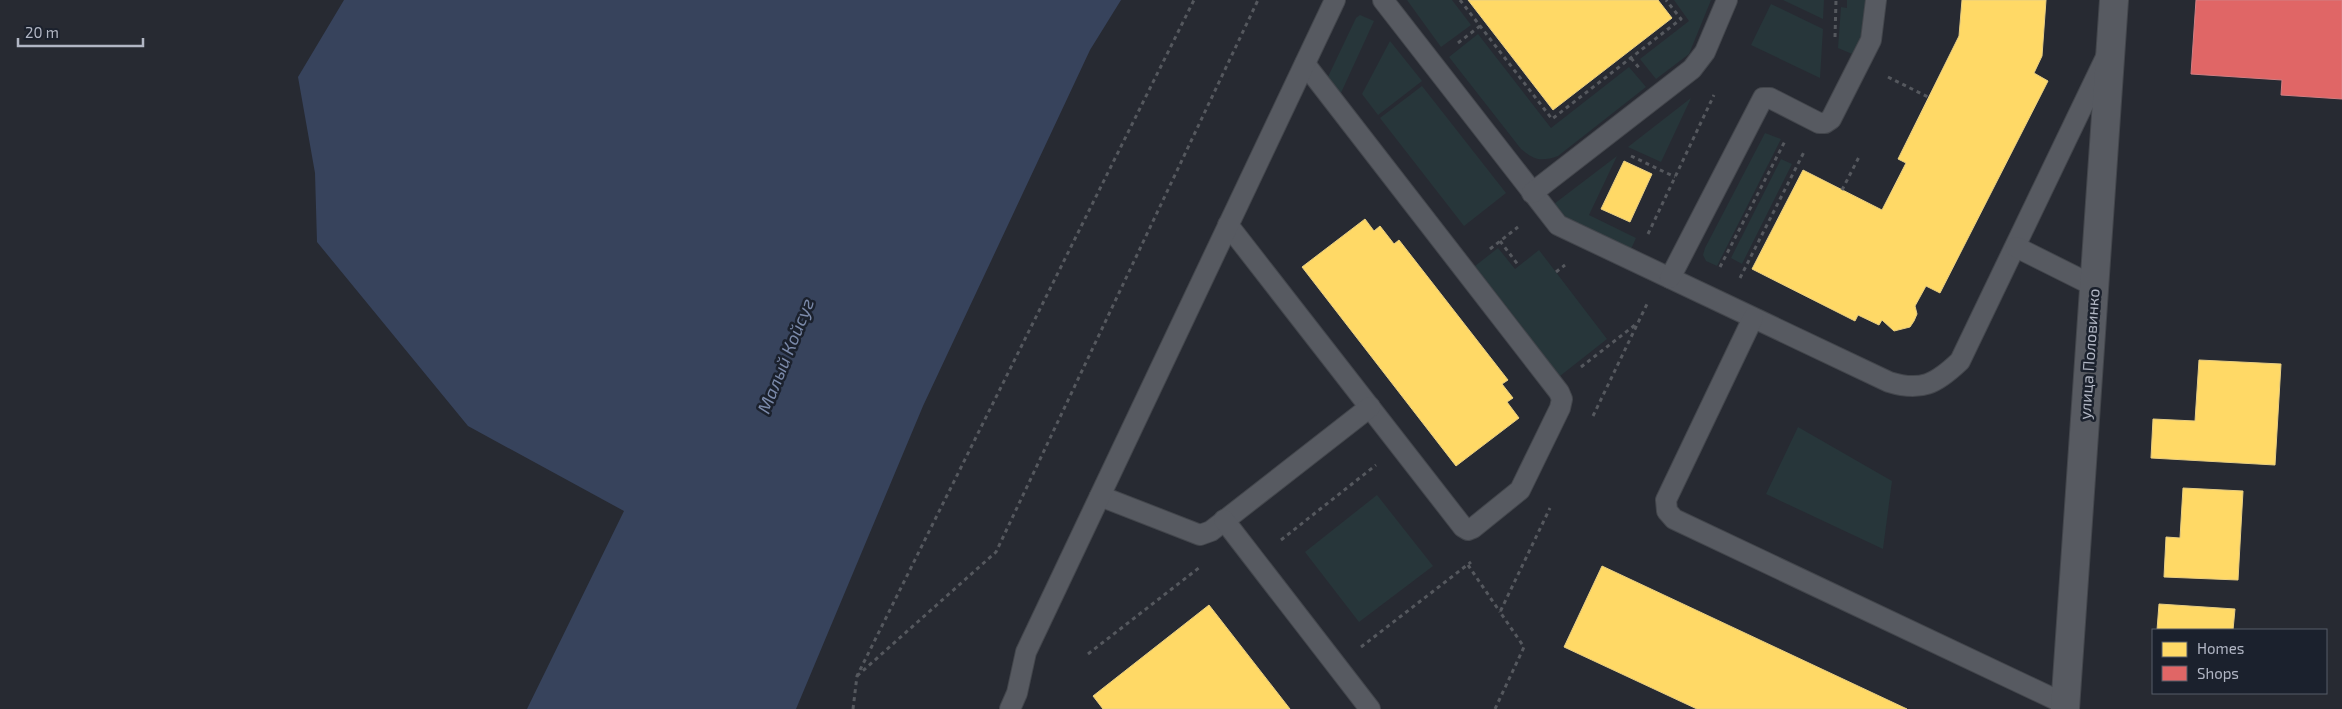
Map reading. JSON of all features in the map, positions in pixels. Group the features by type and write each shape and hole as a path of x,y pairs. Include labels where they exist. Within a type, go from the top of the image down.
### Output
{"street":[{"name":"улица Половинко","path":"2065,706 2114,0"}],"lane":[{"path":"1030,709 1014,701 1026,652 1336,0"},
{"path":"1383,0 1558,225 1889,382 1907,387 1928,384 1944,376 1960,361 2110,49"},
{"path":"1538,200 1607,135 1699,61 1726,0"},
{"path":"1670,278 1763,98 1770,98 1819,123 1825,123 1831,119 1871,40 1876,0"},
{"path":"1228,225 1463,527 1468,530 1473,528 1513,497 1524,483 1560,408 1562,399 1555,387 1305,64"},
{"path":"2016,247 2094,286"},
{"path":"1753,318 1666,500 1667,511 1674,519 2065,706"},
{"path":"1100,496 1192,534 1200,535 1224,520 1370,407"},
{"path":"1224,520 1370,709"}],"path":[{"path":"853,709 857,676 1194,0"},
{"path":"857,676 996,552 1258,0"},
{"path":"1460,0 1552,119 1681,19 1666,0"},
{"path":"1645,240 1715,93"},
{"path":"1717,274 1799,113"},
{"path":"1607,135 1618,150 1675,177"},
{"path":"1842,190 1860,155"},
{"path":"1464,269 1500,241 1538,200"},
{"path":"1500,241 1519,266"},
{"path":"1592,419 1648,302 1639,297"},
{"path":"1555,387 1638,323"},
{"path":"1274,545 1382,461"},
{"path":"1500,612 1550,507"},
{"path":"1337,666 1471,563 1468,530"},
{"path":"1088,654 1203,565"},
{"path":"1467,565 1524,647 1495,709"}],"shaded area":[{"path":"1407,0 1452,0 1471,25 1441,47"},
{"path":"1674,0 1711,0 1689,54 1656,79 1640,59 1689,21"},
{"path":"1783,0 1824,0 1823,19"},
{"path":"1847,0 1872,0 1857,56 1838,48 1841,7 1847,8"},
{"path":"1771,4 1823,29 1820,78 1751,45"},
{"path":"1360,15 1374,21 1340,95 1326,81 1356,18"},
{"path":"1478,34 1551,128 1629,67 1646,87 1558,156 1547,159 1534,158 1521,149 1449,57"},
{"path":"1390,41 1422,81 1378,115 1362,94"},
{"path":"1422,86 1506,193 1464,226 1380,118"},
{"path":"1691,98 1661,162 1628,147"},
{"path":"1765,133 1781,139 1717,266 1706,261 1703,255 1705,248"},
{"path":"1617,156 1589,215 1636,238 1631,249 1566,218 1554,204"},
{"path":"1781,159 1792,164 1742,264 1731,258"},
{"path":"1498,248 1515,269 1539,250 1607,339 1560,376 1475,266"},
{"path":"1798,427 1892,481 1883,549 1766,494"},
{"path":"1377,495 1433,566 1359,622 1305,552"}],"water":[{"name":"Малый Койсуг","path":"344,0 1121,0 1090,50 923,406 796,709 527,709 624,511 468,426 317,242 315,173 298,77"}],"building: Homes":[{"path":"1468,0 1658,0 1672,18 1553,110"},
{"path":"1962,0 2046,0 2042,56 2034,73 2048,81 1940,293 1926,286 1915,306 1917,314 1910,327 1894,331 1882,320 1879,325 1858,315 1855,321 1752,269 1803,170 1882,210 1906,163 1898,159 1959,36"},
{"path":"1624,161 1652,174 1630,222 1601,209"},
{"path":"1365,219 1374,231 1380,226 1394,244 1399,240 1508,380 1502,384 1513,398 1507,402 1519,418 1456,466 1302,267"},
{"path":"2199,360 2281,364 2275,465 2151,458 2153,419 2195,421"},
{"path":"2183,488 2243,491 2238,580 2164,577 2166,537 2180,538"},
{"path":"1602,566 1907,709 1697,709 1564,647"},
{"path":"2159,604 2235,609 2233,629 2157,629"},
{"path":"1209,605 1290,709 1103,709 1093,696"}],"building: Shops":[{"path":"2196,0 2342,0 2342,99 2281,95 2282,80 2191,74"}]}
